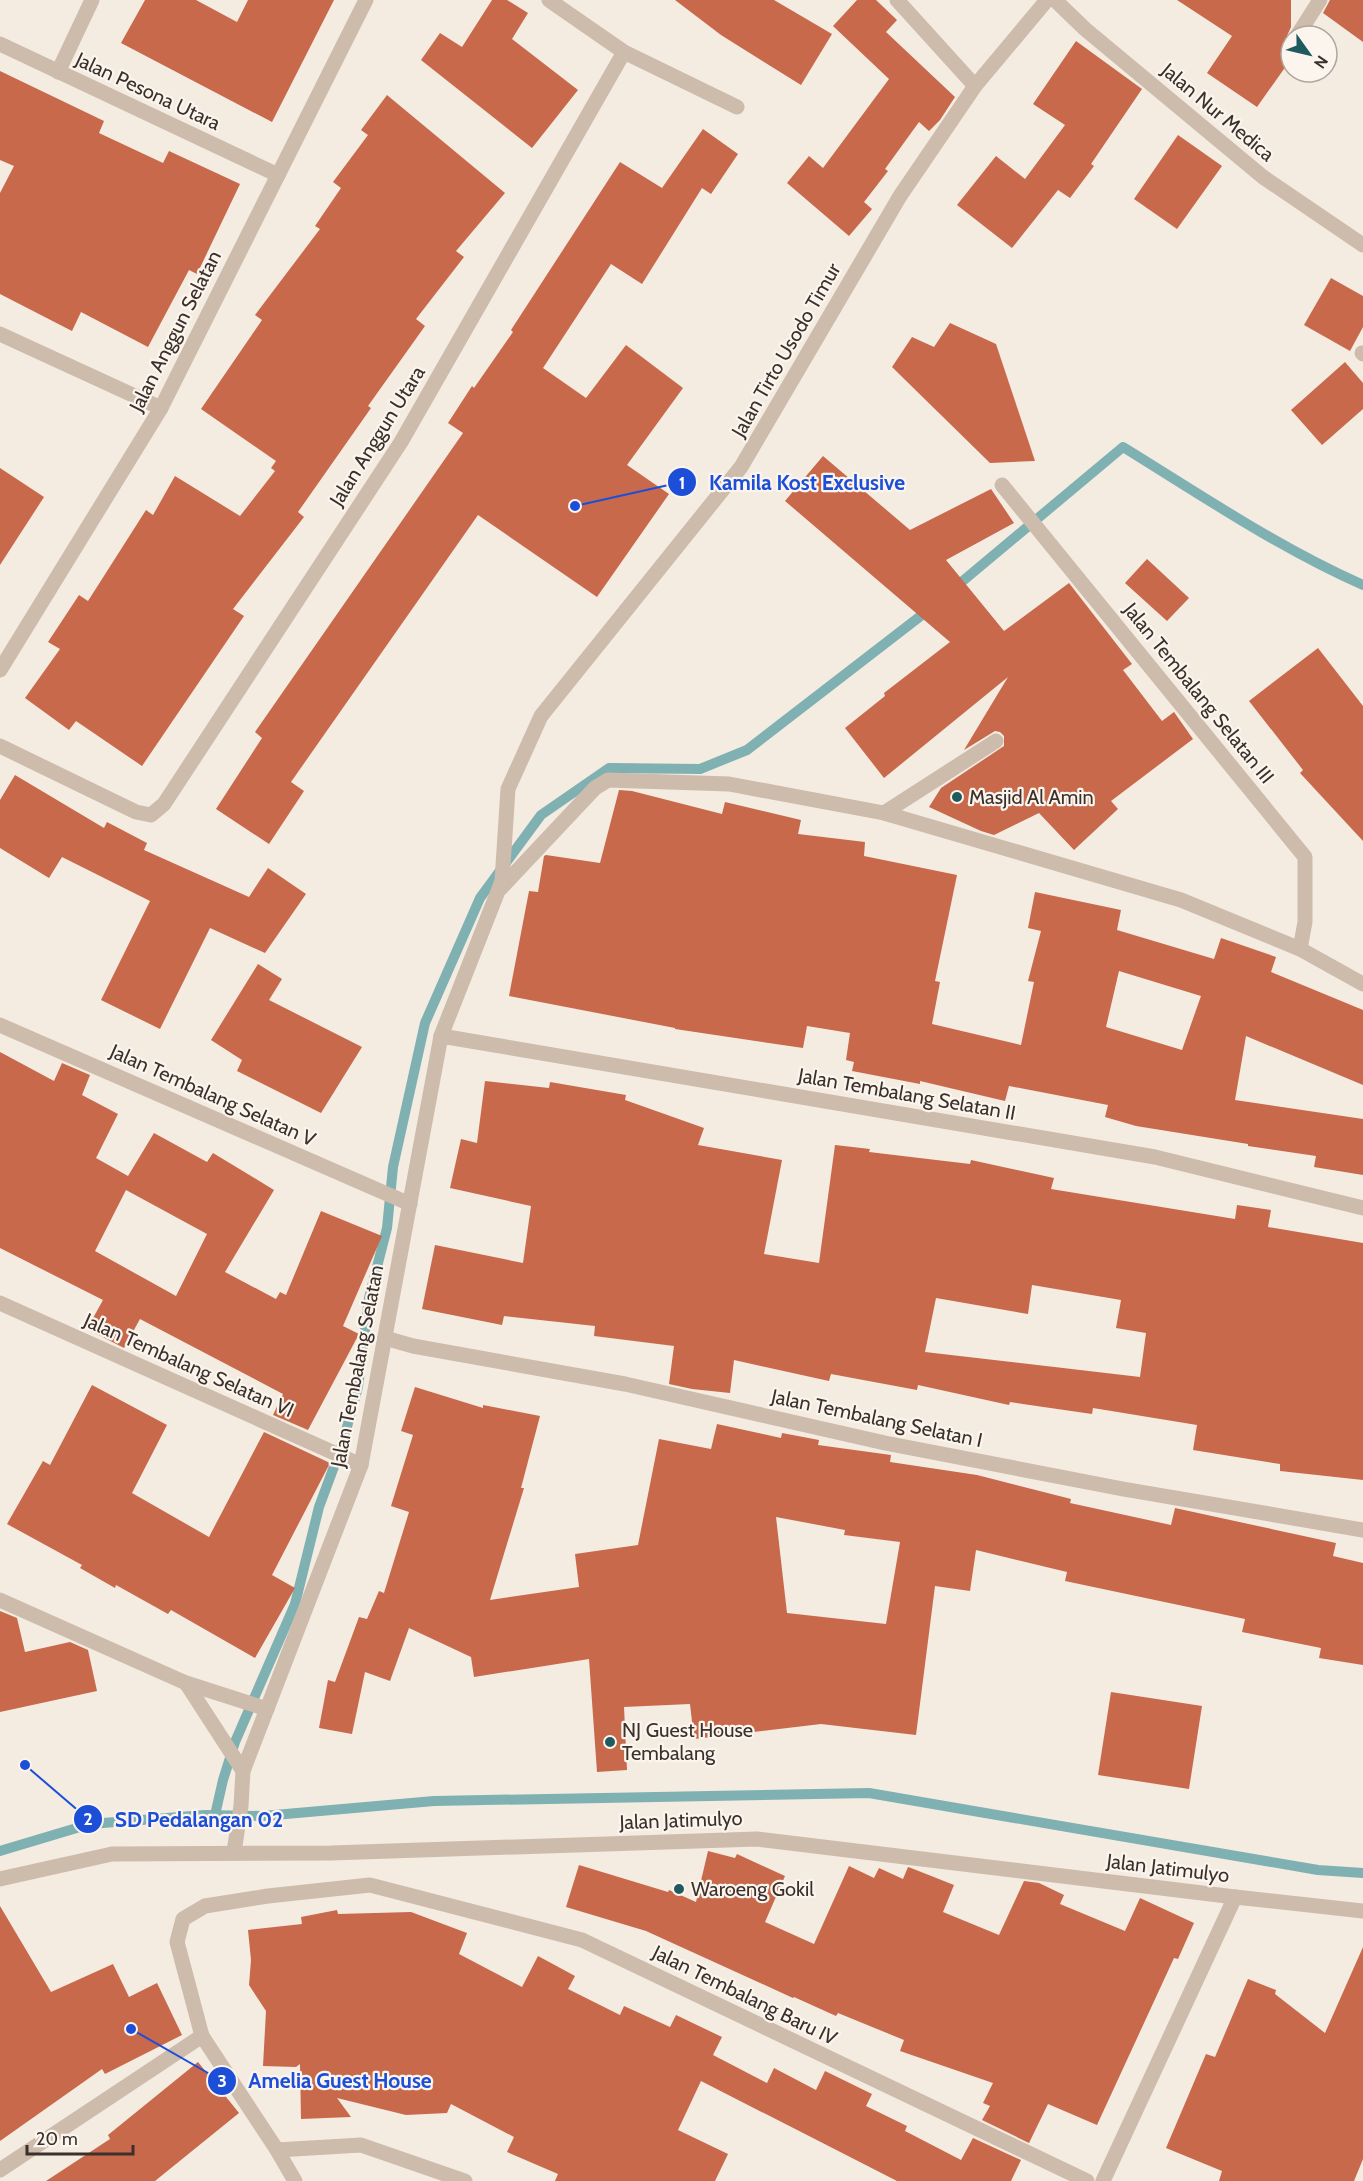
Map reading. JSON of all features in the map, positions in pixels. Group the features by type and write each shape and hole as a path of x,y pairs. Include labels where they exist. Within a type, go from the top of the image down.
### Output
{"street":[{"path":"58,72 92,0"},
{"name":"Jalan Anggun Selatan","path":"0,670 161,408 366,0"},
{"path":"549,0 624,52 736,107"},
{"path":"897,0 975,86"},
{"name":"Jalan Tirto Usodo Timur","path":"500,886 505,848 508,789 541,716 741,467 900,196 975,86 1047,0"},
{"name":"Jalan Nur Medica","path":"1054,0 1084,29 1263,177 1363,245"},
{"path":"1305,24 1320,0"},
{"name":"Jalan Pesona Utara","path":"0,44 278,176"},
{"name":"Jalan Anggun Utara","path":"0,746 136,812 151,815 164,804 401,442 624,52"},
{"path":"0,334 161,408"},
{"name":"Jalan Tembalang Selatan III","path":"1002,485 1305,857 1305,922 1300,949"},
{"path":"884,813 996,741"},
{"path":"500,886 595,788 608,780 729,784 884,813 1181,900 1300,949 1363,984"},
{"name":"Jalan Tembalang Selatan","path":"235,1846 243,1771 362,1465 441,1036 500,886"},
{"name":"Jalan Tembalang Selatan V","path":"0,1025 410,1204"},
{"name":"Jalan Tembalang Selatan II","path":"441,1036 1155,1157 1363,1208"},
{"name":"Jalan Tembalang Selatan VI","path":"0,1303 362,1465"},
{"name":"Jalan Tembalang Selatan I","path":"385,1338 413,1346 625,1384 885,1443 1123,1489 1363,1530"},
{"path":"0,1599 186,1683 267,1709"},
{"path":"186,1683 243,1771"},
{"name":"Jalan Jatimulyo","path":"0,1879 112,1854 235,1846 343,1853 757,1839 1363,1911"},
{"name":"Jalan Tembalang Baru IV","path":"202,2036 177,1942 183,1919 205,1906 268,1896 370,1885 582,1940 1087,2181"},
{"path":"1103,2181 1235,1897"},
{"path":"0,2170 202,2036 295,2181"},
{"path":"277,2150 361,2145 465,2181"}],"building":[{"path":"145,0 196,0 237,22 248,0 334,0 272,122 121,43"},
{"path":"492,0 507,0 528,13 512,39 578,90 532,148 421,60 440,33 462,47"},
{"path":"675,0 774,0 832,34 801,85 721,35"},
{"path":"857,0 876,0 897,20 886,32 955,97 940,120 929,131 919,122 885,169 888,171 864,202 872,209 849,236 787,183 809,156 823,168 889,79 833,26"},
{"path":"1177,0 1291,0 1291,24 1279,24 1279,76 1257,107 1207,73 1232,36"},
{"path":"1330,0 1363,0 1363,42 1339,24 1323,13"},
{"path":"1076,41 1142,89 1091,164 1094,166 1070,198 1058,190 1012,248 957,205 996,156 1025,179 1065,125 1033,104"},
{"path":"0,71 104,121 99,133 163,163 169,151 240,184 197,274 189,270 148,347 81,312 72,331 0,294 0,193 14,166 0,160"},
{"path":"387,95 505,193 456,251 464,257 416,319 425,326 368,406 371,408 298,512 304,517 233,609 244,616 142,766 76,721 69,730 25,698 60,649 48,642 79,595 88,601 146,510 153,515 175,476 240,516 275,471 271,468 276,461 201,409 262,320 255,315 320,229 315,226 341,188 333,182 368,135 361,130"},
{"path":"703,129 738,154 711,194 702,188 642,284 611,264 543,368 586,398 626,345 683,388 627,465 669,494 597,597 478,515 291,782 304,791 269,844 216,809 262,738 255,732 463,433 448,423 472,386 474,388 513,332 511,330 620,162 662,188"},
{"path":"1178,135 1222,166 1177,229 1134,199"},
{"path":"1331,278 1363,296 1363,327 1350,351 1304,325"},
{"path":"950,323 996,344 1035,461 990,463 892,367 912,337 934,347"},
{"path":"1345,362 1363,383 1363,409 1322,445 1291,410"},
{"path":"823,456 910,530 991,489 1014,523 946,560 1004,631 1069,583 1132,664 1123,670 1162,721 1174,712 1193,739 1111,801 1118,809 1074,850 1039,813 994,835 929,807 941,788 1004,746 1004,736 995,731 964,750 1008,677 884,778 845,728 885,696 884,693 950,642 785,501"},
{"path":"0,468 44,497 0,565"},
{"path":"1147,559 1189,598 1167,621 1125,583"},
{"path":"1318,648 1363,706 1363,841 1300,773 1303,770 1249,701"},
{"path":"15,775 104,828 107,822 147,843 144,850 249,897 268,868 306,894 265,953 210,928 160,1029 101,1000 150,901 62,857 49,878 0,848 0,800"},
{"path":"619,790 632,791 722,814 725,802 801,820 798,834 865,842 864,856 957,875 935,981 940,982 932,1024 1021,1045 1034,982 1028,981 1041,931 1028,928 1035,892 1121,910 1117,930 1214,959 1221,938 1276,957 1271,972 1363,1010 1363,1085 1246,1036 1235,1100 1363,1119 1363,1175 1314,1167 1316,1156 1136,1126 1105,1117 1108,1105 1009,1086 1005,1101 920,1081 920,1084 852,1071 854,1062 846,1060 850,1033 807,1026 803,1048 675,1029 509,996 529,891 538,892 544,856 600,863","holes":["1119,971 1201,996 1182,1050 1106,1027"]},
{"path":"258,964 282,979 269,1000 362,1047 321,1113 237,1071 242,1060 211,1040"},
{"path":"0,1052 54,1081 62,1063 90,1075 82,1095 118,1114 96,1158 128,1176 154,1133 207,1162 213,1153 274,1190 225,1272 276,1299 280,1292 286,1295 321,1211 382,1236 343,1326 359,1334 308,1430 273,1415 283,1394 140,1319 124,1348 87,1329 103,1300 0,1248","holes":["126,1190 207,1234 176,1296 95,1251"]},
{"path":"485,1081 549,1088 550,1082 626,1095 625,1100 704,1128 698,1145 782,1160 764,1254 819,1263 835,1145 870,1149 869,1152 970,1164 971,1160 1054,1178 1051,1189 1235,1219 1237,1205 1271,1210 1268,1227 1363,1243 1363,1480 1280,1471 1280,1464 1193,1450 1197,1425 1093,1408 1092,1414 1010,1402 1009,1405 918,1385 917,1390 831,1374 829,1381 734,1360 730,1393 692,1389 669,1384 674,1346 594,1336 595,1326 504,1316 502,1325 422,1309 435,1245 523,1263 531,1206 450,1188 461,1139 477,1143","holes":["1032,1285 1121,1300 1116,1328 1146,1333 1140,1377 925,1352 936,1298 1028,1314"]},
{"path":"92,1385 167,1425 132,1493 209,1537 264,1432 330,1463 272,1575 295,1588 255,1658 171,1610 168,1614 116,1585 115,1588 80,1568 82,1565 7,1524 43,1461 50,1465"},
{"path":"415,1387 483,1408 483,1405 540,1416 521,1488 524,1488 490,1600 579,1587 575,1554 638,1545 659,1439 711,1449 717,1424 781,1438 782,1433 819,1440 818,1445 891,1455 890,1462 977,1475 1071,1499 1070,1503 1171,1525 1175,1508 1336,1543 1333,1556 1363,1563 1363,1665 1319,1658 1321,1648 1242,1632 1245,1619 1065,1581 1067,1572 976,1550 970,1591 935,1586 916,1735 821,1724 694,1739 690,1704 624,1707 627,1770 597,1772 589,1659 474,1677 471,1657 409,1628 390,1681 365,1672 352,1734 319,1728 328,1680 335,1682 359,1617 367,1619 379,1591 384,1593 409,1512 391,1506 413,1435 401,1431","holes":["776,1517 845,1530 844,1535 900,1542 886,1624 787,1613"]},
{"path":"0,1611 17,1618 25,1652 70,1642 88,1650 97,1691 0,1712"},
{"path":"1111,1692 1202,1706 1189,1789 1098,1775"},
{"path":"708,1851 735,1858 737,1854 785,1876 765,1922 814,1944 849,1866 874,1878 879,1868 903,1879 908,1867 954,1885 943,1912 999,1935 1024,1881 1039,1883 1064,1895 1060,1904 1125,1931 1140,1898 1194,1923 1178,1959 1174,1958 1097,2125 1048,2104 1029,2143 982,2120 990,2106 983,2103 993,2083 900,2051 904,2040 838,2013 836,2016 793,1998 646,1931 566,1907 579,1865 668,1892 669,1890 696,1902"},
{"path":"0,1906 51,1992 113,1964 129,1997 157,1983 182,2035 105,2074 102,2069 0,2141"},
{"path":"337,1910 338,1914 411,1912 467,1933 459,1954 522,1987 538,1956 575,1976 568,1989 620,2015 624,2006 670,2027 676,2015 722,2037 713,2055 767,2083 774,2068 816,2090 825,2071 872,2094 866,2106 907,2126 905,2131 961,2160 973,2138 1021,2160 1011,2181 897,2181 701,2081 678,2130 728,2154 715,2181 555,2181 558,2174 507,2152 514,2137 451,2104 447,2113 406,2115 337,2098 351,2117 301,2119 300,2064 296,2067 263,2066 266,2011 249,1985 251,1960 248,1930 302,1924 301,1917"},
{"path":"1363,1947 1363,2159 1354,2181 1219,2181 1222,2171 1166,2148 1206,2054 1215,2057 1248,1979 1276,1990 1275,1994 1325,2033"},
{"path":"198,2062 239,2113 155,2181 46,2181 110,2139 108,2135"}],"waterway":[{"path":"952,590 1123,447 1271,538 1363,585"},
{"path":"215,1815 235,1742 295,1604 319,1507 342,1445 358,1387 369,1298 387,1228 393,1167 425,1023 480,898 541,815 609,768 700,769 747,750 931,608"},
{"path":"0,1851 90,1824 205,1815 263,1816 434,1801 869,1793 1318,1870 1363,1873"}],"place":[{"name":"Kamila Kost Exclusive","path":"575,506"},
{"name":"Masjid Al Amin","path":"957,797"},
{"name":"NJ Guest House Tembalang","path":"610,1742"},
{"name":"SD Pedalangan 02","path":"25,1765"},
{"name":"Waroeng Gokil","path":"679,1889"},
{"name":"Amelia Guest House","path":"131,2029"}]}
